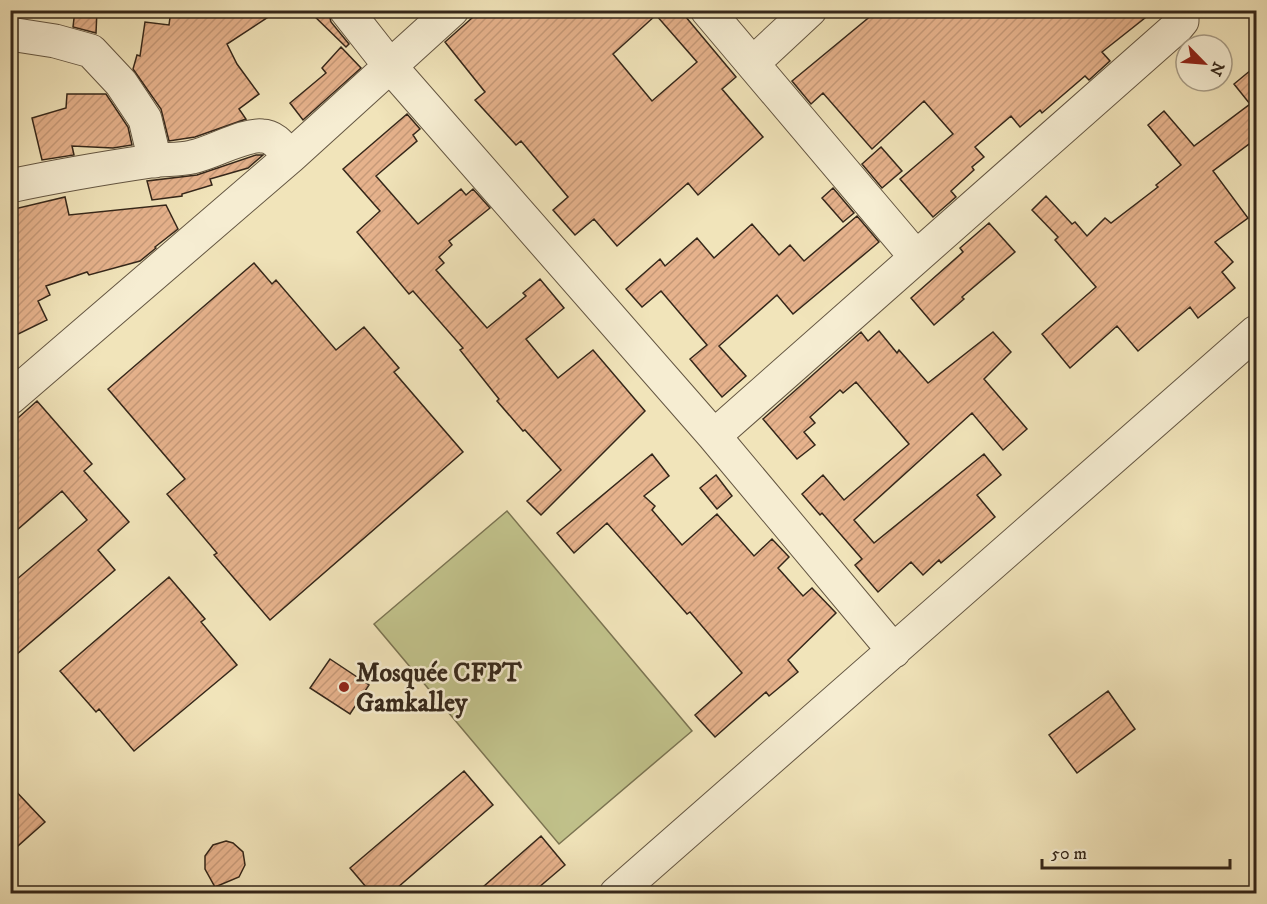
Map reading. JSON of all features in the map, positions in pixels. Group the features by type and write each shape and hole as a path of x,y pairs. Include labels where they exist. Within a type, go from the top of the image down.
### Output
{"street":[{"path":"346,10 390,66 714,436 894,651"},
{"path":"10,398 290,158 452,10"},
{"path":"707,10 916,257"},
{"path":"753,63 810,10"},
{"path":"714,436 1178,27 1182,21 1182,10"},
{"path":"10,34 55,41 91,51 121,83 145,119 155,160"},
{"path":"10,186 155,160 190,158 213,152 249,137 262,135 272,138 290,158"},
{"path":"616,894 1257,332"}],"green space":[{"path":"507,511 692,731 559,844 374,624"}],"building":[{"path":"75,10 97,10 96,33 73,27"},
{"path":"171,10 279,10 227,44 237,64 259,94 239,109 246,119 195,137 169,141 161,109 133,69 137,55 140,56 145,22 169,25"},
{"path":"308,10 328,10 331,22 349,44 346,47"},
{"path":"481,10 680,10 736,77 722,89 763,137 698,195 688,183 617,246 594,219 575,235 553,210 568,197 521,141 516,145 475,100 485,92 445,42","holes":["656,15 697,62 652,101 613,54"]},
{"path":"878,10 1155,10 1102,52 1110,61 1089,80 1085,76 1042,113 1040,110 1020,127 1011,116 975,147 984,157 972,167 974,170 951,191 956,197 933,217 900,179 953,134 924,101 872,149 823,93 811,104 792,81"},
{"path":"341,47 361,68 303,120 290,103 326,73 322,68"},
{"path":"1257,65 1257,138 1213,171 1248,218 1215,242 1233,262 1222,272 1235,288 1198,318 1190,307 1138,351 1117,326 1070,368 1042,334 1096,287 1055,240 1058,237 1032,210 1046,196 1072,224 1075,222 1087,236 1105,218 1111,223 1158,187 1156,185 1181,165 1148,125 1164,111 1194,146 1250,104 1234,84"},
{"path":"67,94 106,94 128,127 132,145 113,148 72,146 74,155 42,160 32,118 66,108"},
{"path":"407,114 420,129 413,135 417,141 376,176 418,224 461,189 466,195 473,189 490,208 449,241 452,245 439,257 444,263 436,270 487,328 526,296 523,293 540,279 564,308 526,339 558,378 593,350 645,411 541,515 527,501 561,470 497,401 499,399 460,350 463,348 413,291 409,294 357,232 380,211 343,169"},
{"path":"881,147 902,171 882,188 862,164"},
{"path":"256,155 263,155 248,168 210,179 212,185 182,194 182,196 152,200 147,181 197,175"},
{"path":"833,188 854,213 843,222 822,198"},
{"path":"65,197 69,215 166,205 178,229 140,261 89,275 87,272 46,286 50,295 38,301 47,320 10,338 10,210"},
{"path":"857,216 879,242 793,314 777,295 719,346 746,376 722,397 690,359 707,345 661,291 642,307 626,289 660,259 665,266 697,238 714,258 752,224 779,255 790,245 804,261"},
{"path":"989,223 1015,252 962,297 964,299 934,325 911,298 963,252 960,248"},
{"path":"254,263 272,284 276,280 336,350 364,327 399,368 394,372 463,452 270,620 214,555 217,553 167,494 185,479 108,389"},
{"path":"879,331 897,353 899,350 928,383 993,332 1011,352 984,379 1027,429 1003,450 972,413 854,520 874,543 984,454 1001,475 977,495 995,517 941,563 939,560 923,575 911,562 878,592 855,565 862,559 822,513 820,515 802,494 823,475 844,500 909,444 856,382 843,393 840,390 810,417 815,423 804,432 815,445 797,459 763,419 861,332 868,341"},
{"path":"37,401 92,464 84,471 129,522 98,550 115,570 10,660 10,585 87,520 62,491 10,536 10,425"},
{"path":"652,454 669,476 644,496 655,506 652,510 682,545 717,514 754,556 772,539 789,557 778,568 803,596 812,588 836,613 788,660 798,672 769,696 766,692 715,737 695,715 742,673 690,612 687,614 607,523 574,553 557,533"},
{"path":"716,475 732,496 717,509 700,488"},
{"path":"169,577 205,619 201,622 237,665 134,751 99,709 96,712 60,671"},
{"path":"330,659 369,685 350,714 310,688"},
{"path":"1108,691 1135,729 1077,773 1049,735"},
{"path":"464,771 493,805 390,894 372,894 350,868"},
{"path":"10,785 45,822 10,853"},
{"path":"541,836 565,865 531,894 475,894"},
{"path":"226,841 233,843 243,852 245,865 239,877 215,887 205,869 205,856 213,845"}],"place":[{"name":"Mosquée CFPT Gamkalley","path":"344,687"}]}
